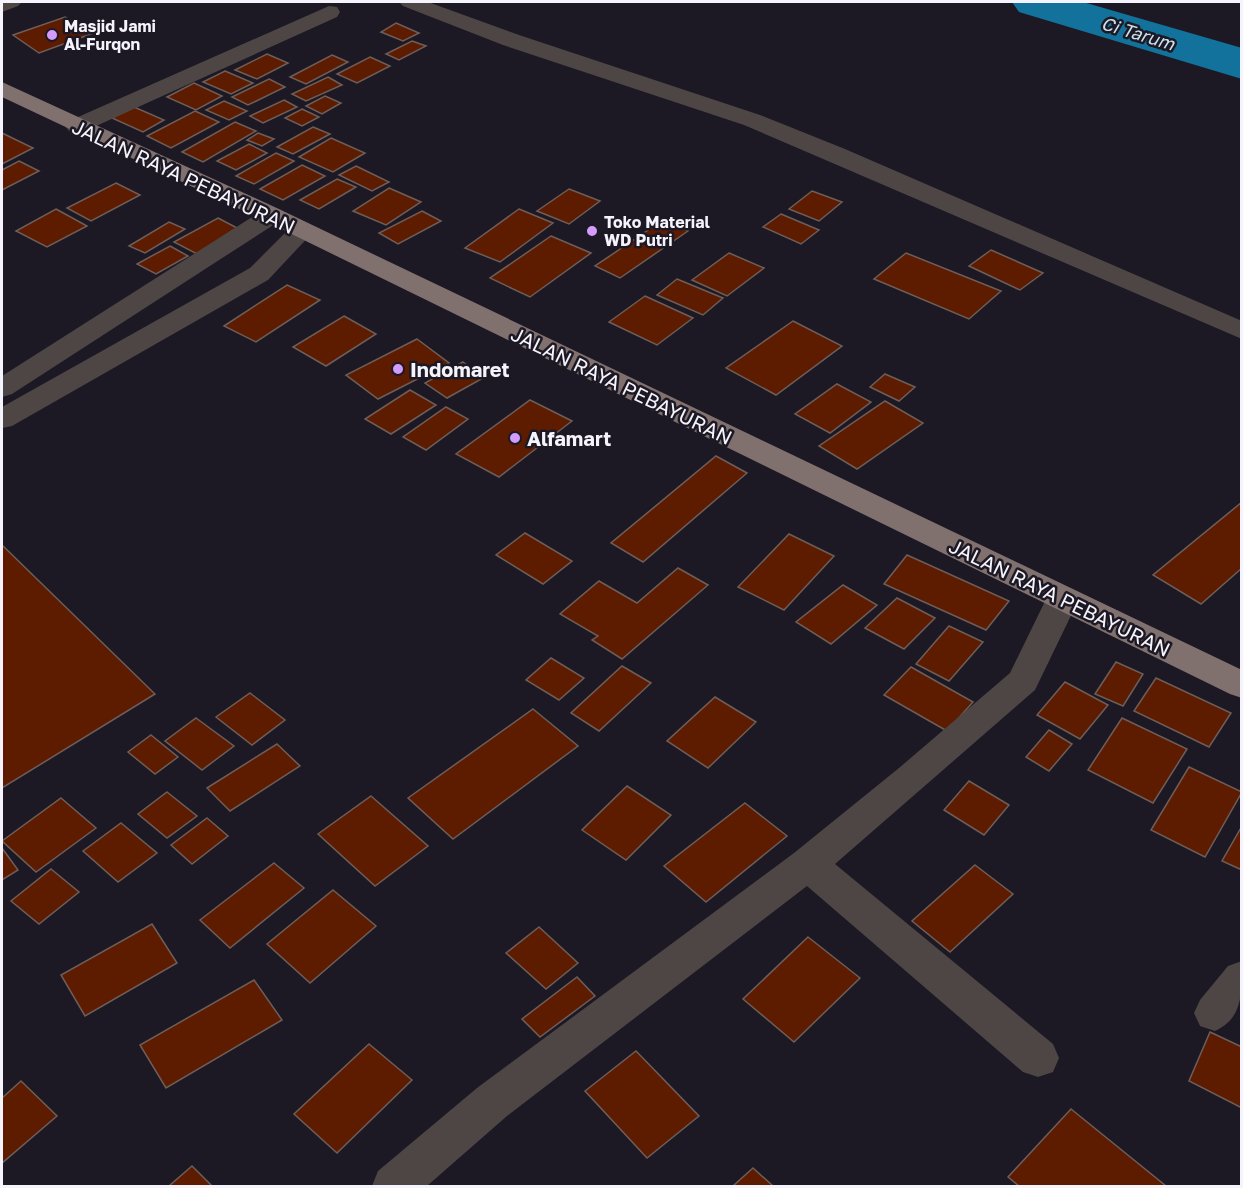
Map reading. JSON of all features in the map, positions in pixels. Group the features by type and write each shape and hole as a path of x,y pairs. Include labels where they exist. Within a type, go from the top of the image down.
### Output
{"main road":[{"name":"JALAN RAYA PEBAYURAN","path":"2,89 77,126 272,215 1242,685"}],"street":[{"path":"2,6 11,2"},
{"path":"410,2 511,40 752,120 836,154 1242,331"},
{"path":"77,126 329,12"},
{"path":"2,388 272,215"},
{"path":"2,419 259,274 302,231"},
{"path":"394,1186 492,1102 808,864 912,778 1023,681 1062,599"},
{"path":"808,864 1038,1058"},
{"path":"1215,1013 1242,979"}],"building":[{"name":"Masjid Jami Al-Furqon","path":"65,17 91,34 39,53 13,35"},
{"path":"396,23 419,33 403,41 381,32"},
{"path":"412,41 426,46 399,60 386,54"},
{"path":"267,54 288,63 257,79 235,70"},
{"path":"332,55 348,62 306,84 290,77"},
{"path":"370,57 390,66 357,83 337,74"},
{"path":"225,71 253,83 231,94 203,82"},
{"path":"328,77 342,85 306,101 292,94"},
{"path":"269,79 285,87 248,105 232,97"},
{"path":"194,83 222,96 196,110 167,97"},
{"path":"325,96 341,103 322,114 306,106"},
{"path":"284,100 297,107 263,123 250,116"},
{"path":"224,101 247,111 229,120 206,110"},
{"path":"134,107 164,120 143,132 112,118"},
{"path":"302,109 319,117 302,126 285,118"},
{"path":"195,111 219,122 171,148 147,136"},
{"path":"235,122 256,131 203,162 182,152"},
{"path":"313,127 330,134 293,154 277,147"},
{"path":"2,133 33,148 2,164"},
{"path":"258,133 274,139 262,146 247,140"},
{"path":"331,138 365,153 333,172 299,157"},
{"path":"249,144 267,153 236,170 217,161"},
{"path":"276,153 294,161 254,184 236,176"},
{"path":"19,161 39,171 2,190 2,170"},
{"path":"302,165 325,176 283,200 260,189"},
{"path":"356,166 389,182 372,191 339,175"},
{"path":"337,179 356,187 319,209 300,200"},
{"path":"116,183 140,195 91,221 67,208"},
{"path":"389,188 421,202 386,225 353,211"},
{"path":"569,189 600,201 569,224 537,211"},
{"path":"812,191 842,202 819,221 789,209"},
{"path":"56,209 87,226 47,247 16,231"},
{"path":"519,209 553,223 500,262 465,248"},
{"path":"422,211 441,221 398,244 379,233"},
{"path":"781,214 819,230 801,244 763,227"},
{"path":"218,218 241,230 197,254 174,242"},
{"path":"663,220 688,231 620,278 595,266"},
{"path":"169,222 185,229 145,253 129,246"},
{"path":"551,236 591,253 530,297 490,278"},
{"path":"170,246 188,256 156,274 137,264"},
{"path":"991,250 1043,273 1020,290 969,266"},
{"path":"729,253 764,268 727,296 692,280"},
{"path":"906,253 1001,291 969,319 874,279"},
{"path":"677,279 723,298 703,315 657,295"},
{"path":"287,285 320,300 256,342 224,326"},
{"path":"645,296 693,318 657,345 609,322"},
{"path":"344,316 376,334 326,366 293,347"},
{"path":"793,321 842,346 776,395 726,368"},
{"name":"Indomaret","path":"417,339 449,363 378,399 346,375"},
{"path":"463,362 485,377 447,398 425,383"},
{"path":"885,374 915,387 899,401 870,387"},
{"path":"837,384 871,402 830,433 795,414"},
{"path":"410,390 436,405 391,434 365,419"},
{"name":"Alfamart","path":"530,400 572,421 499,477 456,454"},
{"path":"885,401 923,423 857,469 819,446"},
{"path":"446,407 468,419 426,450 403,437"},
{"path":"716,456 747,473 643,562 611,543"},
{"path":"1242,502 1242,568 1201,604 1153,575"},
{"path":"525,533 572,561 543,584 496,555"},
{"path":"789,534 834,556 784,610 738,587"},
{"path":"2,545 155,694 2,788"},
{"path":"907,555 1009,601 986,630 884,584"},
{"path":"678,568 708,585 622,659 592,640 598,636 560,614 599,581 637,603"},
{"path":"843,585 877,605 831,644 796,622"},
{"path":"897,598 935,618 904,649 865,628"},
{"path":"949,626 983,642 949,681 916,664"},
{"path":"551,658 584,678 559,700 526,680"},
{"path":"1116,662 1143,674 1123,706 1095,694"},
{"path":"622,666 651,683 599,731 571,713"},
{"path":"911,667 973,702 947,731 884,695"},
{"path":"1156,678 1231,713 1209,747 1134,711"},
{"path":"1065,682 1108,705 1080,739 1037,715"},
{"path":"250,693 285,720 252,745 216,717"},
{"path":"715,697 756,722 708,768 667,741"},
{"path":"533,709 578,746 453,839 408,798"},
{"path":"196,718 234,746 202,770 165,741"},
{"path":"1122,718 1187,749 1153,803 1088,770"},
{"path":"1049,730 1072,744 1049,771 1026,757"},
{"path":"151,735 178,757 155,774 128,752"},
{"path":"277,744 300,766 230,811 207,788"},
{"path":"1189,767 1242,792 1205,857 1151,830"},
{"path":"969,781 1009,805 984,835 944,810"},
{"path":"627,786 671,815 626,860 582,830"},
{"path":"167,792 197,816 167,838 138,814"},
{"path":"371,796 428,846 375,886 318,834"},
{"path":"61,798 96,828 36,872 2,841"},
{"path":"745,803 787,836 706,902 664,866"},
{"path":"207,818 228,836 192,864 171,845"},
{"path":"121,823 157,853 118,882 83,851"},
{"path":"1242,826 1242,870 1222,861"},
{"path":"2,848 18,870 2,880"},
{"path":"274,863 304,888 230,948 200,920"},
{"path":"975,865 1013,894 950,952 912,921"},
{"path":"51,869 79,892 39,924 11,901"},
{"path":"333,890 376,926 310,983 267,944"},
{"path":"152,924 177,963 85,1016 61,975"},
{"path":"539,927 578,963 546,989 506,953"},
{"path":"808,937 860,978 794,1042 743,999"},
{"path":"577,977 595,996 540,1037 522,1019"},
{"path":"254,980 282,1020 166,1088 140,1045"},
{"path":"1210,1032 1242,1047 1242,1108 1189,1081"},
{"path":"369,1044 412,1080 337,1153 294,1114"},
{"path":"636,1051 699,1116 647,1158 585,1091"},
{"path":"21,1081 57,1116 2,1163 2,1098"},
{"path":"1071,1109 1166,1186 1019,1186 1008,1177"},
{"path":"192,1166 212,1186 169,1186"},
{"path":"753,1168 773,1186 733,1186"}],"waterway":[{"name":"Ci Tarum","path":"1035,2 1242,64"}],"place":[{"name":"Masjid Jami Al-Furqon","path":"52,35"},
{"name":"Toko Material WD Putri","path":"592,231"},
{"name":"Indomaret","path":"398,369"},
{"name":"Alfamart","path":"515,438"}]}
